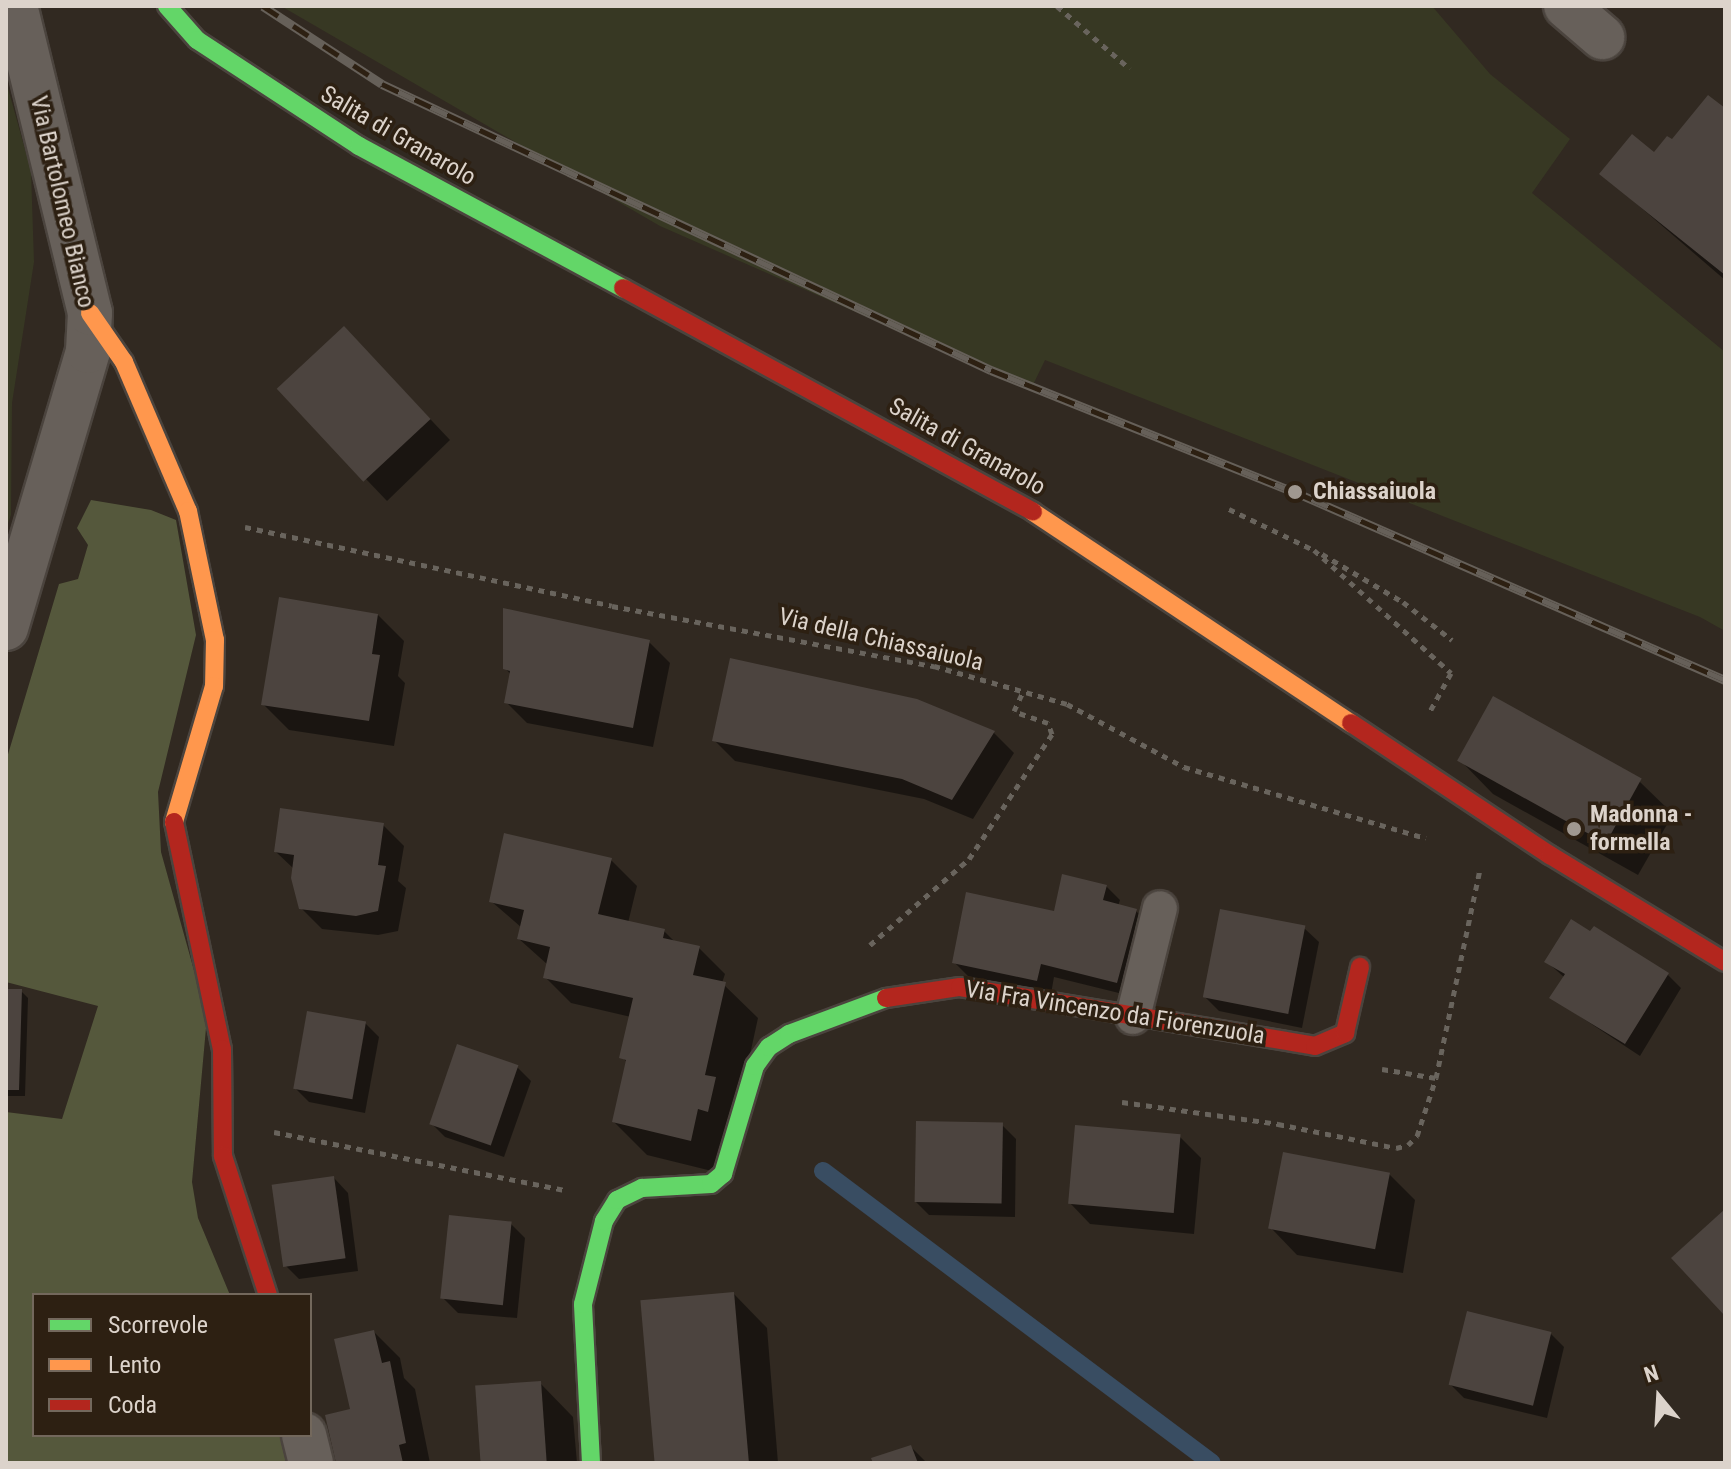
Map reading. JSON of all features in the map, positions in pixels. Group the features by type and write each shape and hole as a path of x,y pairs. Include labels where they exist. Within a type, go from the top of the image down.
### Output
{"street":[{"name":"Via Bartolomeo Bianco","path":"6,628 85,363 90,313 15,6"},
{"name":"Salita di Granarolo","path":"167,6 197,40 359,146 1009,496 1406,756 1550,855 1725,962"},
{"path":"1566,6 1602,37"},
{"path":"90,313 124,362 188,511 215,640 214,686 173,819 211,984 222,1049 222,1122 230,1185 267,1293"},
{"name":"Via Fra Vincenzo da Fiorenzuola","path":"617,1200 642,1188 711,1184 723,1174 755,1066 779,1040 830,1015 936,987 1315,1046 1345,1033 1360,967"},
{"path":"591,1463 583,1304 593,1251 617,1200"},
{"path":"304,1437 311,1463"}],"lane":[{"path":"1133,1017 1160,908"}],"path":[{"path":"1057,6 1130,69"},
{"path":"1229,509 1314,550 1390,593 1452,640"},
{"name":"Via della Chiassaiuola","path":"188,511 269,533 597,602 934,666 1067,704 1184,767 1330,813 1439,839"},
{"path":"1314,550 1451,673 1406,756"},
{"path":"867,948 969,859 1052,734 1048,723 1014,711 1023,692"},
{"path":"222,1122 617,1200"}],"green space":[{"path":"281,6 1432,6 1490,74 1570,139 1532,193 1725,352 1725,631 1700,617 1045,360 1031,389 660,226"},
{"path":"6,81 31,171 34,262 12,403 11,515 6,529"},
{"path":"91,500 151,510 176,520 196,635 158,792 161,852 207,1017 192,1182 198,1218 229,1293 32,1293 32,1437 284,1437 290,1463 6,1463 6,1112 62,1119 98,1006 6,982 6,761 59,584 78,579 88,545 77,528"}],"building":[{"path":"1708,95 1725,108 1725,275 1599,174 1632,134 1654,152 1667,136 1672,139"},
{"path":"344,326 431,419 363,482 277,389"},
{"path":"279,597 378,614 372,654 380,655 369,721 261,705"},
{"path":"503,608 650,640 633,728 504,703 510,671 503,669"},
{"path":"730,658 917,699 995,731 952,800 902,779 712,741"},
{"path":"1493,696 1642,778 1606,843 1457,761"},
{"path":"280,808 384,823 378,865 386,866 378,911 356,916 299,909 291,878 294,855 274,852"},
{"path":"504,833 612,858 598,914 665,929 663,938 700,946 693,975 726,982 705,1075 716,1077 708,1112 698,1109 691,1141 612,1122 626,1060 619,1058 633,998 543,978 550,947 517,939 524,910 489,902"},
{"path":"1062,874 1107,885 1103,900 1137,909 1117,983 1041,964 1037,981 952,963 966,892 1054,911"},
{"path":"1220,909 1305,926 1288,1014 1203,997"},
{"path":"1571,919 1590,931 1594,926 1669,973 1625,1044 1549,998 1565,974 1544,962"},
{"path":"6,989 22,989 19,1090 6,1090"},
{"path":"307,1011 366,1021 352,1099 293,1089"},
{"path":"457,1044 518,1065 491,1146 429,1124"},
{"path":"916,1121 1003,1123 1002,1204 915,1202"},
{"path":"1075,1125 1181,1134 1174,1213 1068,1204"},
{"path":"1283,1152 1390,1173 1375,1249 1268,1229"},
{"path":"334,1176 346,1258 283,1267 272,1185"},
{"path":"1725,1209 1725,1316 1671,1258"},
{"path":"449,1215 512,1222 503,1305 440,1299"},
{"path":"734,1292 749,1463 655,1463 640,1300"},
{"path":"1467,1311 1551,1332 1533,1406 1449,1385"},
{"path":"374,1330 382,1363 390,1361 406,1443 399,1445 403,1463 336,1463 325,1415 350,1409 334,1339"},
{"path":"541,1381 547,1463 481,1463 475,1386"},
{"path":"911,1445 918,1463 873,1463 871,1458"}],"waterway":[{"path":"823,1171 1212,1463"}],"railway":[{"path":"263,6 382,84 991,370 1295,492 1725,680"}],"traffic: fast":[{"path":"167,6 197,40 359,146 623,288"},
{"path":"591,1463 583,1304 604,1221 617,1200 642,1188 711,1184 723,1174 755,1066 769,1047 789,1034 886,998"}],"traffic: slow":[{"path":"90,313 124,362 188,511 215,640 214,686 174,822"},
{"path":"1033,512 1351,723"}],"traffic: jam":[{"path":"623,288 1033,512"},
{"path":"1351,723 1550,855 1725,962"},
{"path":"174,822 222,1049 223,1156 267,1293"},
{"path":"886,998 960,987 1315,1046 1345,1033 1360,967"}],"place":[{"name":"Chiassaiuola","path":"1295,492"},
{"name":"Madonna - formella","path":"1574,829"}]}
